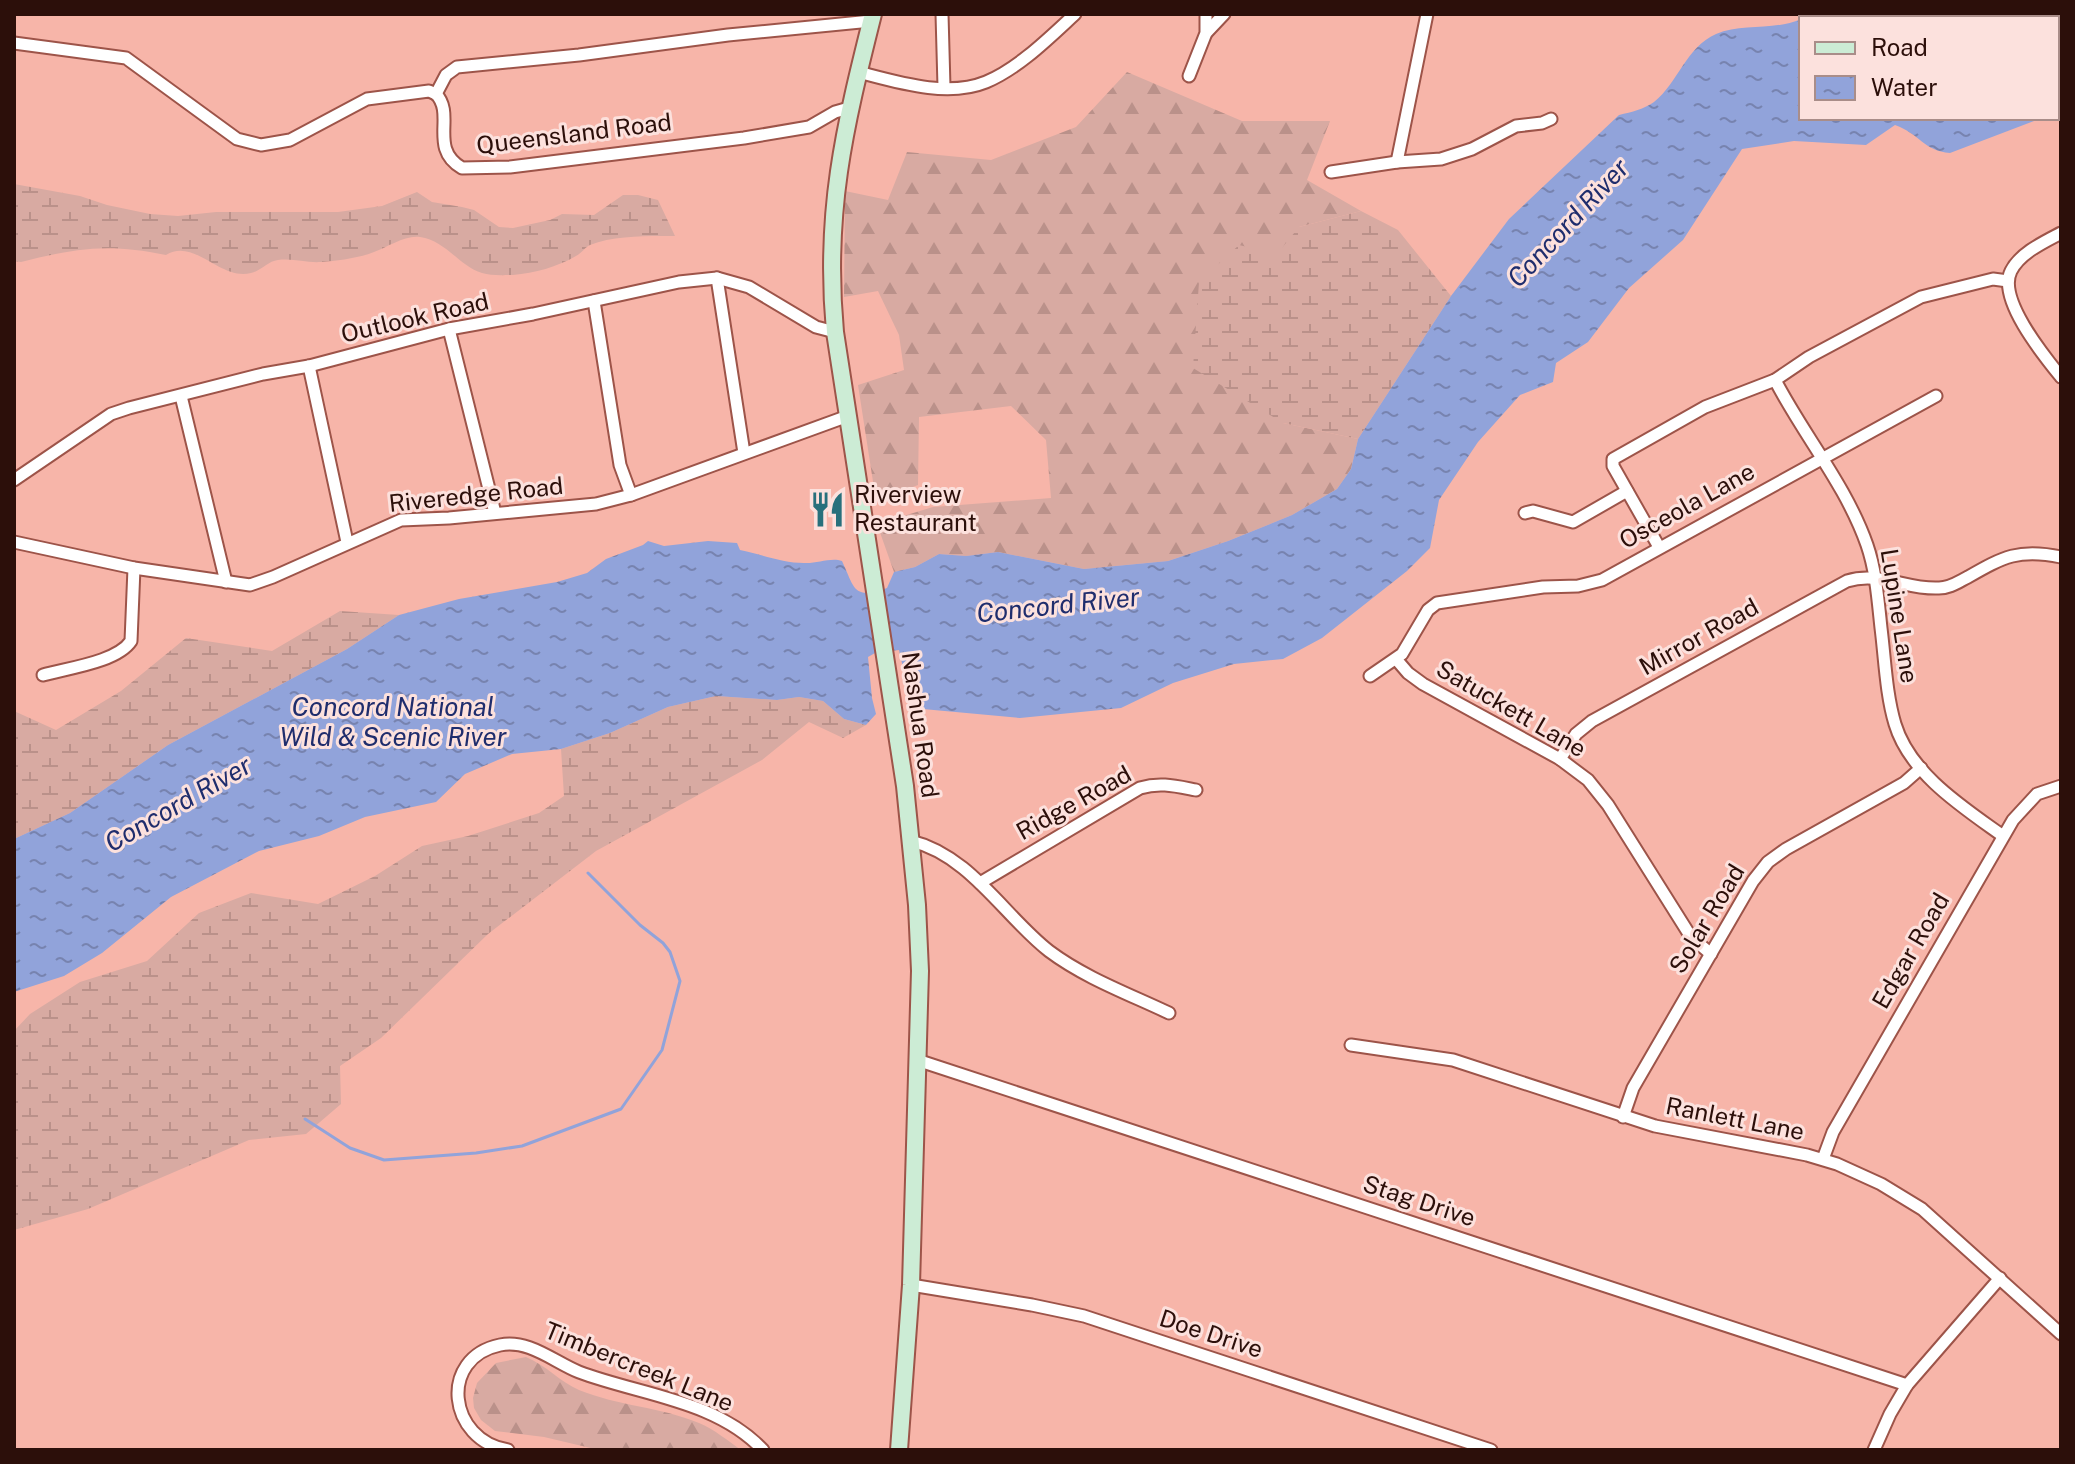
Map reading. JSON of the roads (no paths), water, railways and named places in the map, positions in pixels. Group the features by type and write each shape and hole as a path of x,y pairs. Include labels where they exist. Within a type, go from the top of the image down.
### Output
{"main road":[{"name":"Nashua Road","path":"872,17 849,108 831,229 835,332 911,841 920,971 911,1285 899,1450"}],"street":[{"path":"942,14 944,87"},
{"path":"858,72 904,83 944,87 977,85 996,77 1075,14"},
{"path":"1189,76 1206,33 1206,14"},
{"path":"1206,33 1224,14"},
{"path":"1397,162 1427,14"},
{"path":"14,43 126,58 237,139 261,145 290,140 367,99 429,91 436,94 446,75 457,67 609,52 872,17"},
{"name":"Queensland Road","path":"436,94 442,99 447,157 462,168 510,167 744,138 809,127 849,108"},
{"path":"1331,172 1426,161 1458,154 1509,129 1551,119"},
{"path":"2061,233 2027,254 2012,270 2008,281 2017,310 2030,336 2061,377"},
{"path":"717,278 744,453"},
{"name":"Outlook Road","path":"14,480 111,414 449,329 679,282 717,278 749,287 816,327 835,332"},
{"path":"1659,547 1613,466 1613,459 1620,453 1657,436 1696,412 1775,380 1809,357 1921,297 1993,279 2008,281"},
{"path":"594,301 620,465 631,495"},
{"path":"449,329 495,513"},
{"path":"309,366 347,542"},
{"name":"Lupine Lane","path":"1775,380 1823,459 1865,540 1875,577 1892,714 1900,738 1921,768 1961,805 2003,836"},
{"path":"181,396 226,582"},
{"name":"Osceola Lane","path":"1396,659 1428,610 1443,601 1543,587 1591,584 1936,396"},
{"name":"Riveredge Road","path":"14,542 134,568 250,585 401,520 596,504 631,495 848,416"},
{"path":"1525,513 1533,511 1573,522 1627,491"},
{"path":"1875,577 1937,588 1955,584 2016,553 2061,557"},
{"path":"43,675 114,656 126,648 131,641 134,568"},
{"name":"Mirror Road","path":"1560,759 1576,734 1592,721 1847,581 1875,577"},
{"path":"1370,676 1396,659"},
{"name":"Satuckett Lane","path":"1396,659 1423,684 1560,759 1596,787 1691,937 1711,954"},
{"name":"Solar Road","path":"1623,1117 1633,1088 1753,881 1768,862 1904,783 1921,768"},
{"name":"Ridge Road","path":"980,883 1140,788 1167,784 1196,790"},
{"name":"Edgar Road","path":"1823,1159 1833,1132 2003,836 2029,801 2061,786"},
{"path":"911,841 930,848 980,883 1037,941 1062,960 1169,1013"},
{"name":"Ranlett Lane","path":"1351,1045 1462,1062 1623,1117 1681,1132 1823,1159 1865,1176 1908,1200 1946,1229 2061,1334"},
{"name":"Stag Drive","path":"917,1060 1907,1385"},
{"path":"1874,1450 1907,1385 2000,1278"},
{"name":"Doe Drive","path":"911,1285 1032,1305 1091,1319 1491,1450"},
{"name":"Timbercreek Lane","path":"508,1450 488,1444 473,1434 460,1410 458,1392 463,1374 480,1354 496,1346 514,1344 532,1348 582,1373 702,1411 741,1432 763,1450"}],"water":[{"path":"2061,14 2061,111 2059,16 1978,16"},
{"name":"Concord National Wild & Scenic River","path":"1799,20 1799,120 2037,120 1950,153 1928,146 1895,125 1866,145 1794,141 1742,149 1683,240 1629,288 1588,342 1556,363 1553,382 1520,395 1478,442 1439,500 1430,548 1407,571 1322,638 1283,659 1234,664 1173,683 1121,708 1020,718 912,708 899,650 868,657 876,714 866,725 844,719 823,701 799,697 777,700 716,696 668,707 610,733 561,749 512,754 465,774 436,802 365,817 319,836 259,851 171,897 102,953 64,976 14,992 14,839 70,813 168,745 347,649 399,615 459,599 557,582 587,573 606,559 648,541 664,546 708,541 737,543 740,550 788,562 838,560 842,561 857,590 867,593 887,588 894,572 915,567 939,554 966,556 998,552 1084,569 1168,561 1292,515 1337,489 1351,469 1358,439 1451,296 1509,219 1619,115 1654,102 1706,40 1736,29"}],"waterway":[{"path":"305,1119 350,1148 384,1160 522,1146 621,1109 662,1050 680,981 670,952 663,943 640,925 588,873"}],"place":[{"name":"Riverview Restaurant","path":"828,509"}],"water label":[{"name":"Concord River","path":"1568,223"},
{"name":"Concord River","path":"1058,605"},
{"name":"Concord River","path":"178,804"}]}
